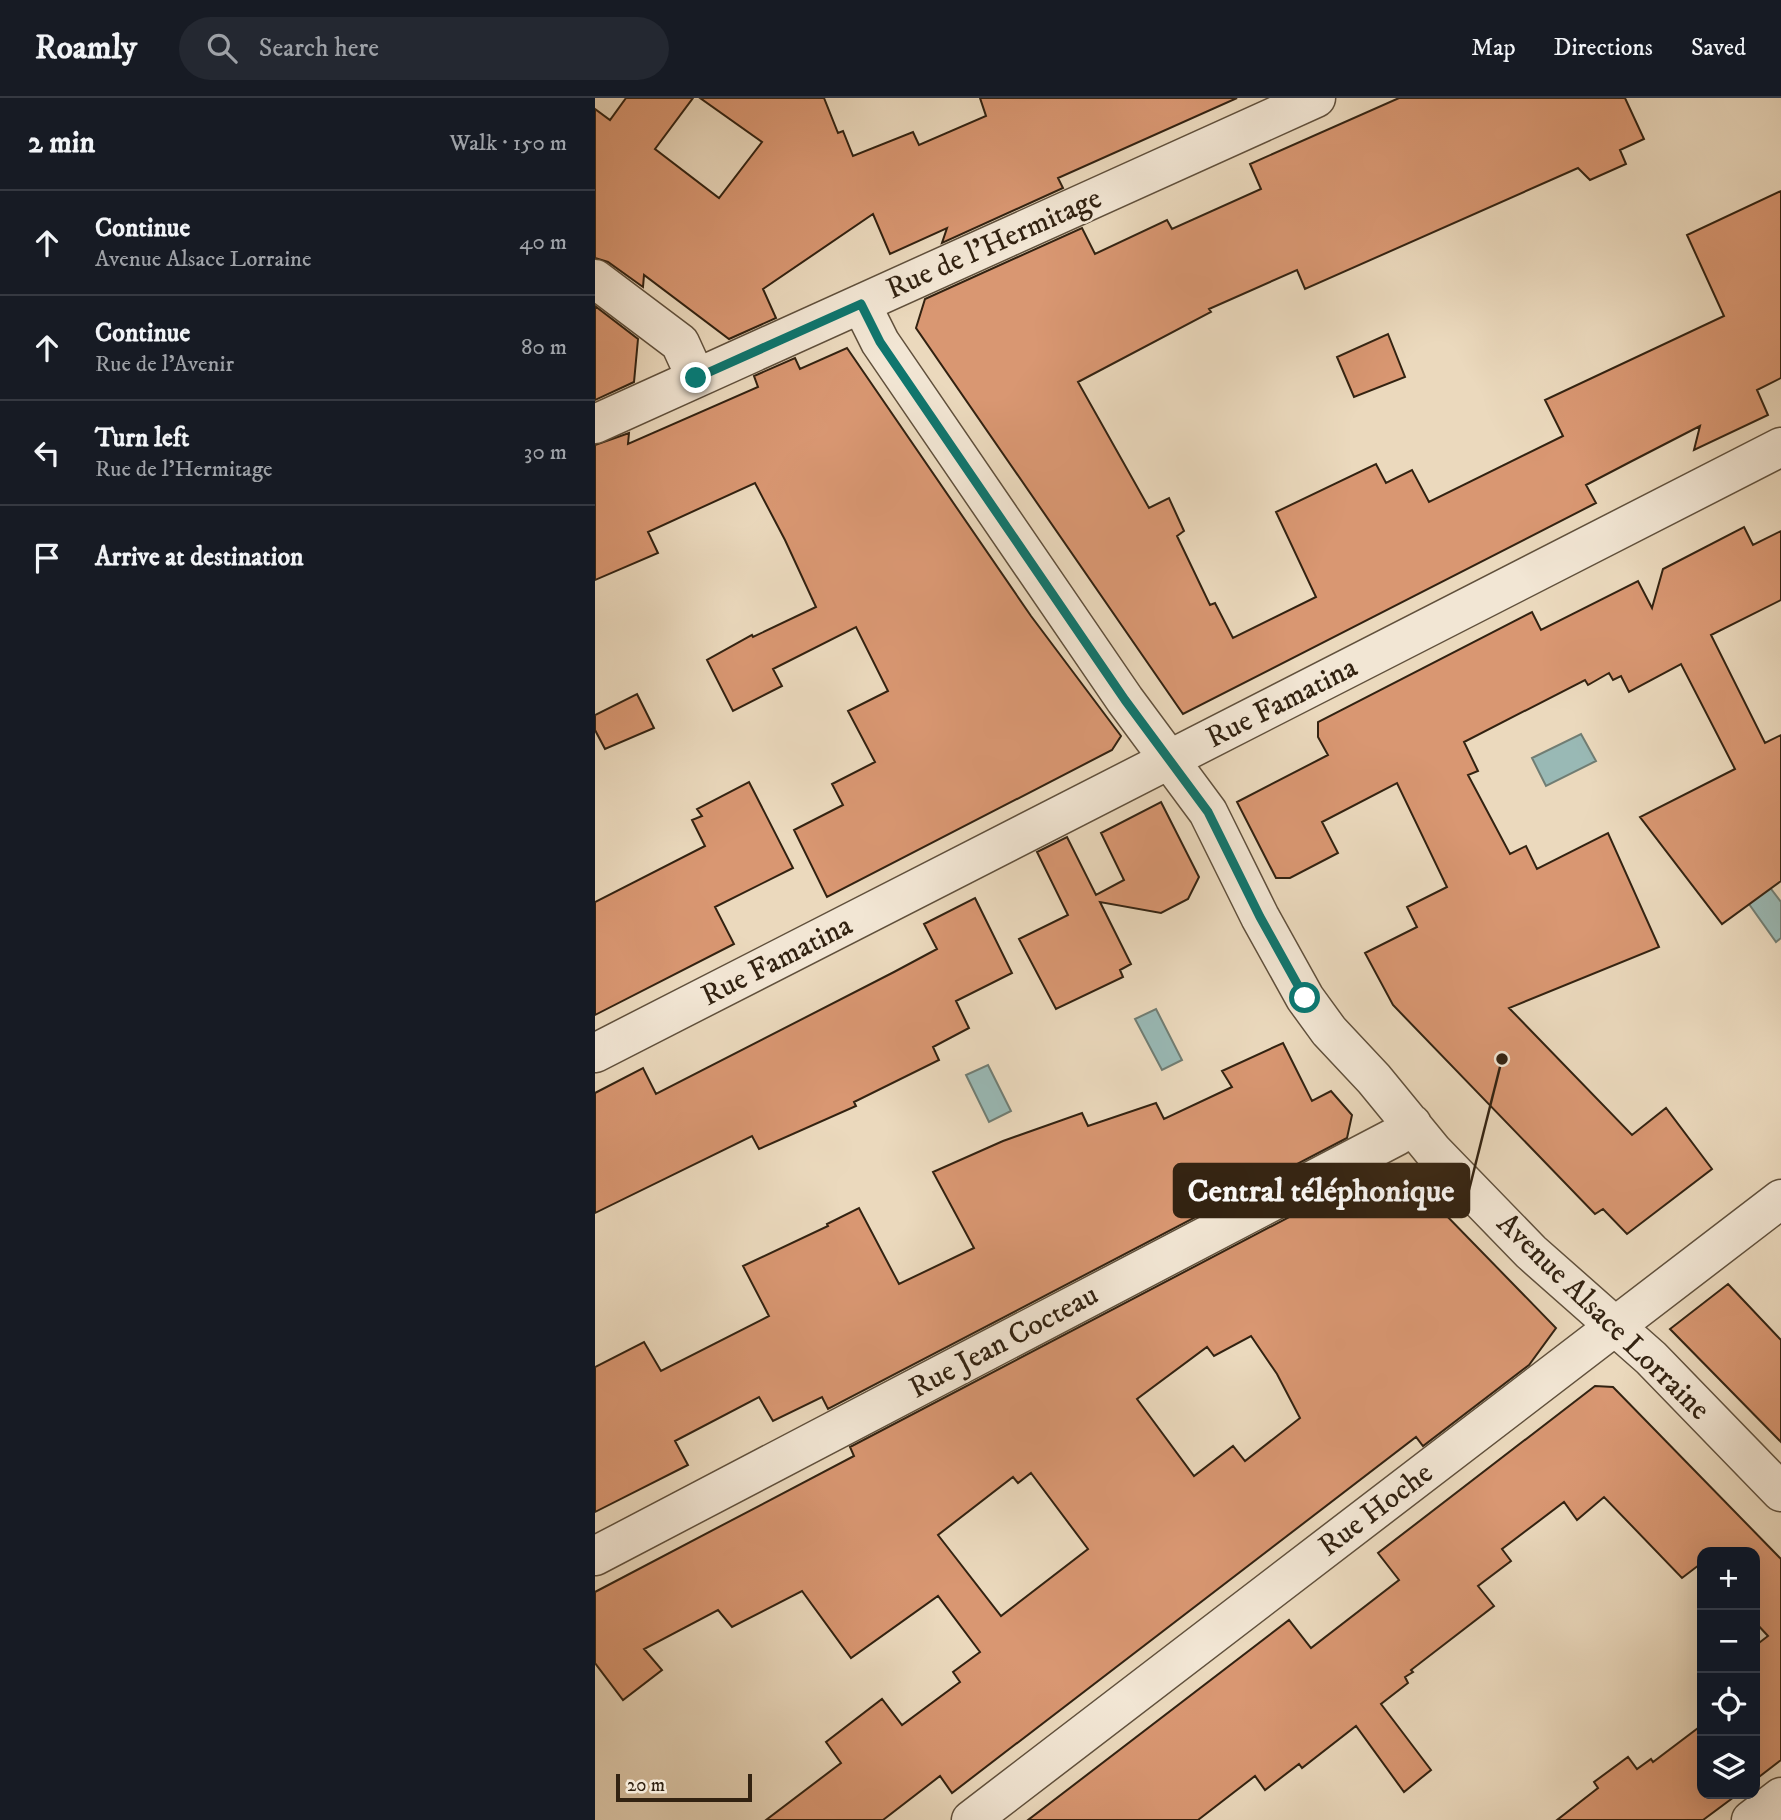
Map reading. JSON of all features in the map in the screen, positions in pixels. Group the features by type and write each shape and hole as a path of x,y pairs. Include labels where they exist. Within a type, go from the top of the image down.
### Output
{"street":[{"name":"Rue de l'Hermitage","path":"595,424 1316,98"},
{"path":"595,279 680,343 696,378"},
{"name":"Avenue Alsace Lorraine","path":"861,304 880,342 1125,700 1208,812 1260,917 1305,998 1329,1031 1433,1150 1531,1252 1651,1358 1781,1492"},
{"name":"Rue Famatina","path":"595,1053 1781,447"},
{"name":"Rue Jean Cocteau","path":"595,1556 1397,1136 1412,1124"},
{"name":"Rue Hoche","path":"971,1820 1781,1199"},
{"path":"1751,1820 1781,1797"}],"water":[{"path":"1581,734 1596,761 1546,786 1532,758"},
{"path":"1765,881 1781,902 1781,938 1776,942 1744,897"},
{"path":"1156,1009 1182,1060 1162,1070 1135,1019"},
{"path":"988,1065 1011,1111 989,1122 966,1075"}],"building":[{"path":"626,98 693,98 655,149 719,198 762,142 700,98 824,98 838,133 843,131 853,156 913,132 919,145 986,116 980,98 1237,98 1058,178 1063,188 942,243 947,228 890,254 873,214 763,289 776,318 729,339 644,275 643,287 608,262 595,258 595,109 610,120"},
{"path":"1399,98 1625,98 1644,139 1620,150 1626,164 1590,180 1578,168 1305,289 1297,270 1209,309 1211,312 1078,382 1149,508 1169,498 1184,531 1177,536 1210,605 1215,603 1233,638 1316,597 1276,512 1376,464 1386,483 1412,470 1429,502 1563,436 1545,400 1724,316 1687,235 1781,191 1781,378 1757,390 1768,415 1694,450 1700,426 1586,485 1596,503 1183,714 916,328 925,299 1082,228 1095,254 1167,220 1172,229 1261,189 1250,164"},
{"path":"595,306 638,339 634,382 595,400"},
{"path":"1388,334 1405,377 1354,397 1337,357"},
{"path":"847,348 1031,616 1121,736 1112,750 827,897 794,830 843,805 832,784 875,762 848,711 888,691 856,627 773,669 782,686 733,711 707,660 752,635 753,637 816,607 785,540 755,483 648,532 658,553 595,580 595,445 629,433 628,444 758,387 754,376 795,358 800,369"},
{"path":"1744,527 1753,545 1781,531 1781,600 1711,635 1765,743 1781,735 1781,881 1722,924 1640,817 1735,769 1681,664 1629,692 1621,676 1613,680 1609,673 1588,685 1585,680 1464,742 1478,771 1468,775 1510,854 1526,846 1537,869 1608,833 1659,947 1509,1008 1632,1135 1666,1108 1712,1169 1627,1234 1603,1209 1595,1214 1393,1005 1365,953 1417,927 1407,907 1447,887 1397,783 1322,822 1338,853 1290,878 1276,878 1237,802 1328,755 1318,737 1318,722 1532,612 1541,630 1638,581 1652,608 1663,569"},
{"path":"637,694 654,728 605,749 595,730 595,715"},
{"path":"749,782 793,868 715,907 734,944 595,1015 595,902 705,846 692,820 702,816 697,809"},
{"path":"1161,802 1199,877 1188,899 1161,913 1100,902 1131,964 1120,970 1123,977 1056,1009 1019,939 1068,915 1037,852 1067,837 1096,895 1124,880 1101,833"},
{"path":"975,898 1012,973 956,1001 969,1028 933,1047 939,1060 854,1102 856,1106 759,1149 752,1136 595,1213 595,1093 643,1068 656,1094 894,972 937,949 924,924"},
{"path":"1283,1043 1312,1101 1331,1091 1352,1115 1347,1138 828,1409 822,1397 773,1421 759,1397 675,1441 688,1465 595,1512 595,1367 644,1342 661,1371 769,1316 743,1266 828,1226 827,1224 859,1208 899,1284 974,1248 933,1172 1003,1141 1082,1113 1088,1126 1156,1103 1164,1119 1232,1087 1222,1071"},
{"path":"1402,1170 1556,1328 1529,1365 1423,1446 1416,1437 952,1793 940,1776 883,1820 766,1820 841,1763 826,1742 882,1699 902,1725 960,1682 953,1672 980,1652 938,1596 851,1658 802,1591 732,1627 718,1610 644,1649 662,1670 623,1700 595,1663 595,1592 854,1456 850,1447 1335,1193 1330,1214","holes":["1251,1336 1277,1374 1300,1418 1245,1461 1233,1446 1194,1476 1137,1399 1207,1347 1214,1356","1031,1473 1088,1549 1001,1616 938,1535 1013,1477 1018,1483"]},
{"path":"1728,1284 1781,1340 1781,1442 1670,1329"},
{"path":"1595,1386 1613,1387 1781,1559 1781,1760 1760,1776 1760,1642 1768,1636 1760,1627 1760,1547 1697,1547 1697,1567 1682,1578 1604,1497 1577,1520 1564,1502 1502,1549 1511,1561 1478,1586 1494,1606 1411,1670 1413,1672 1405,1677 1408,1683 1381,1704 1431,1770 1404,1792 1356,1726 1302,1768 1299,1764 1265,1790 1255,1776 1198,1820 1028,1820 1289,1620 1311,1648 1399,1580 1378,1553"},
{"path":"1697,1729 1697,1799 1731,1799 1703,1820 1557,1820 1598,1788 1594,1782 1628,1757 1637,1769 1651,1759 1653,1762"}],"place":[{"name":"Central téléphonique","path":"1502,1059"}],"route":[{"path":"696,378 861,304 880,342 1125,700 1208,812 1260,917 1305,998"}]}
